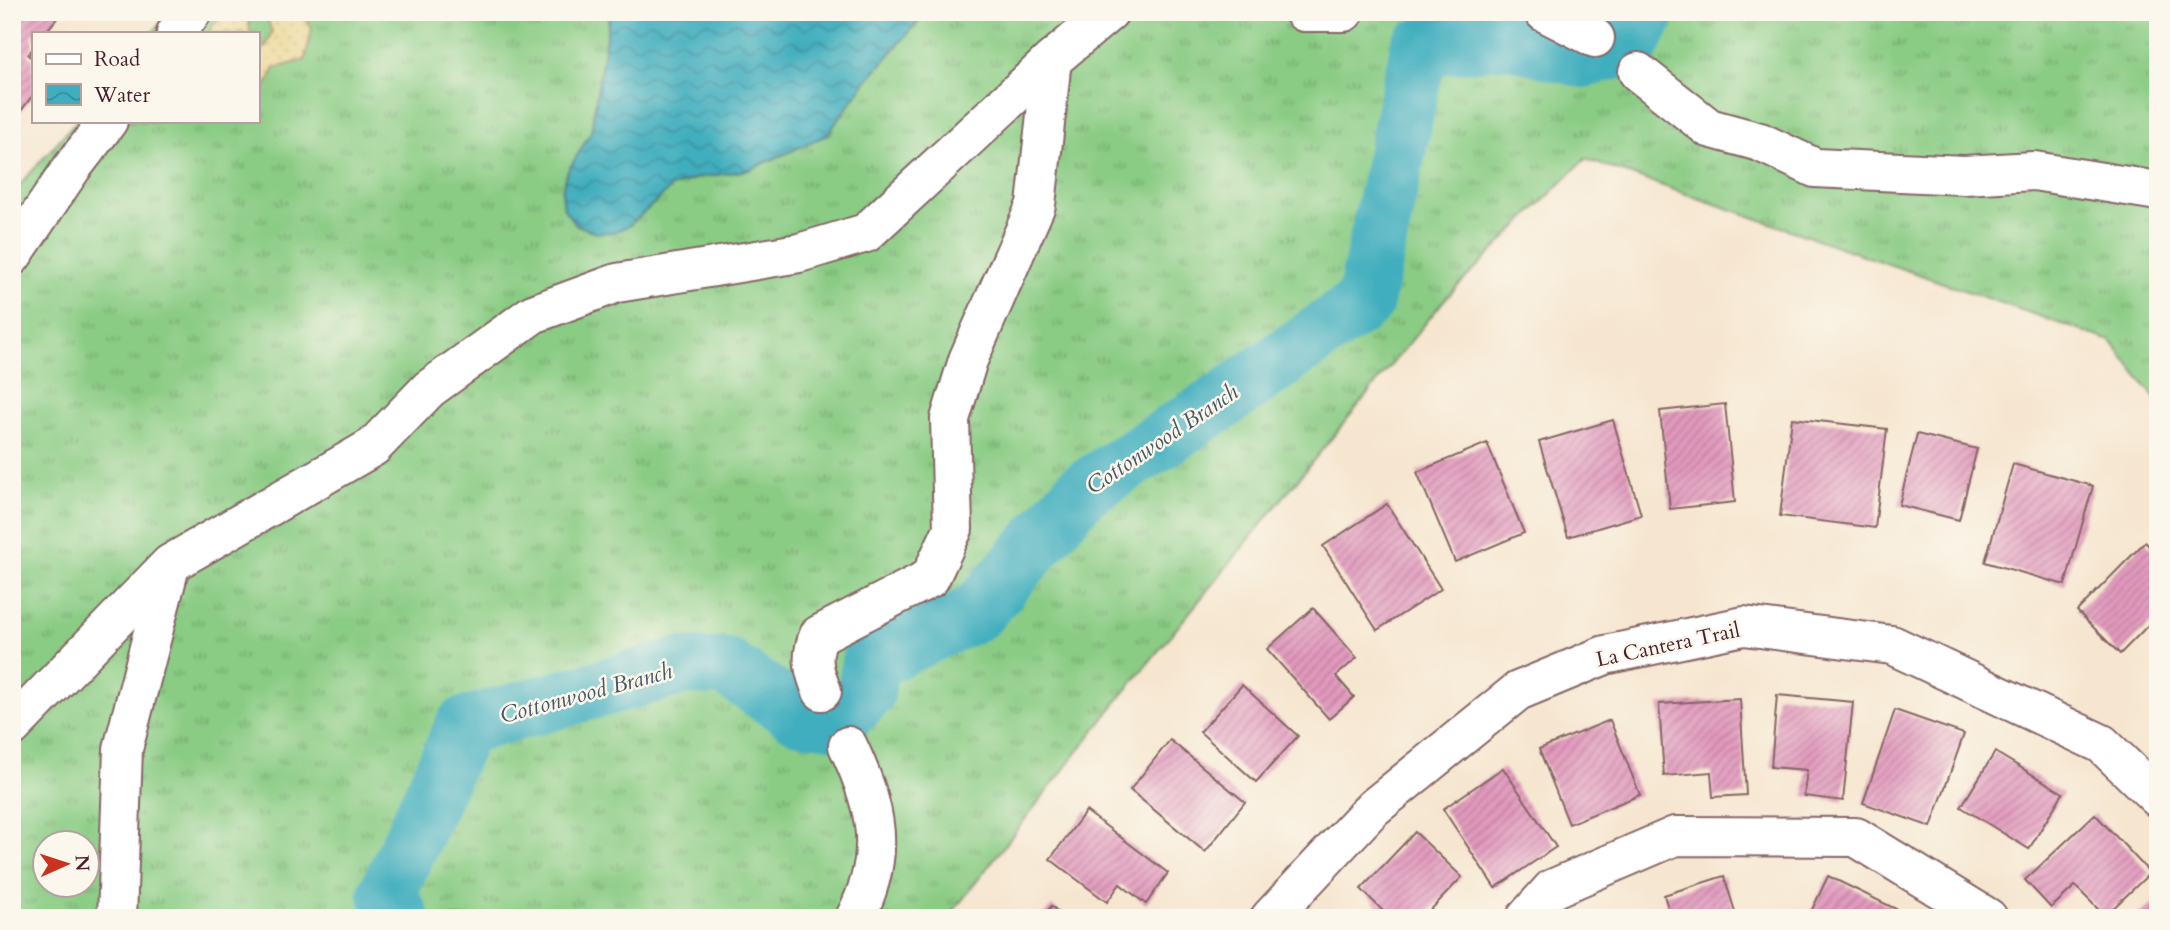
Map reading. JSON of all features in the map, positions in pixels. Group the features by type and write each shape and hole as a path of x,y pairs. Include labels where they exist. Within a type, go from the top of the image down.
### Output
{"street":[{"path":"177,32 192,12"},
{"path":"12,727 170,564 373,447 429,389 533,314 617,284 799,253 866,233 1052,60 1109,12"},
{"path":"1304,12 1344,12"},
{"path":"1544,12 1595,38"},
{"path":"822,691 813,670 813,651 819,635 930,578 953,529 950,419 968,359 1036,205 1052,60"},
{"path":"1638,72 1709,128 1760,142 1815,168 1964,174 2034,171 2158,191"},
{"path":"12,256 107,122"},
{"path":"117,918 123,749 170,564"},
{"name":"La Cantera Trail","path":"1270,918 1372,809 1518,691 1605,655 1744,626 1892,645 2102,744 2158,798"},
{"path":"848,746 864,781 874,826 871,887 855,918"},
{"path":"1526,918 1552,889 1675,836 1856,837 1987,918"}],"green space":[{"path":"170,12 2158,12 2158,402 2111,341 1585,159 1445,299 1118,700 948,918 12,918 12,194 75,122 259,122 259,32 153,32"}],"sand":[{"path":"245,12 249,17 250,32 209,32 214,23 234,13"},
{"path":"265,12 302,12 312,28 305,60 275,68 266,87 259,92 259,49 265,48 272,32"}],"water":[{"path":"610,12 927,12 868,79 827,135 749,170 697,178 672,187 629,226 613,232 596,233 575,224 564,209 562,192 565,176 591,132"}],"building":[{"path":"12,12 62,12 46,32 32,32 32,49 28,55 32,58 32,96 20,112 12,106"},
{"path":"1725,404 1735,502 1670,509 1660,411"},
{"path":"1792,418 1887,429 1875,528 1780,516"},
{"path":"1613,420 1641,515 1568,537 1539,442"},
{"path":"1917,434 1977,449 1959,520 1899,505"},
{"path":"1487,443 1524,533 1455,562 1417,472"},
{"path":"2013,464 2093,486 2065,585 1985,562"},
{"path":"1387,504 1441,589 1377,630 1323,546"},
{"path":"2145,542 2158,555 2158,615 2120,654 2077,611"},
{"path":"1313,608 1357,658 1336,676 1354,697 1329,719 1267,649"},
{"path":"1242,685 1298,736 1256,782 1200,732"},
{"path":"1777,695 1853,702 1843,801 1804,796 1807,770 1771,767"},
{"path":"1740,699 1746,795 1713,797 1711,772 1664,776 1659,704"},
{"path":"1895,710 1964,734 1931,827 1863,803"},
{"path":"1610,720 1640,795 1569,824 1539,749"},
{"path":"1170,740 1245,802 1205,852 1130,790"},
{"path":"1995,752 2063,793 2029,849 1961,807"},
{"path":"1503,768 1556,847 1495,888 1443,809"},
{"path":"1086,811 1168,873 1146,904 1120,884 1107,902 1050,859"},
{"path":"2095,814 2150,873 2105,916 2075,886 2051,908 2025,880"},
{"path":"1415,832 1462,877 1423,918 1390,918 1361,889"},
{"path":"1724,876 1737,918 1671,918 1664,895"},
{"path":"1828,876 1896,909 1892,918 1808,918"},
{"path":"2158,901 2158,918 2134,918"},
{"path":"1052,906 1064,918 1040,918"}],"waterway":[{"name":"Cottonwood Branch","path":"401,918 387,894 464,726 682,666 726,667 799,715 839,720 866,693 870,662 977,612 1082,491 1221,402 1365,302 1419,48 1510,39 1583,59 1630,47 1647,12"}]}
